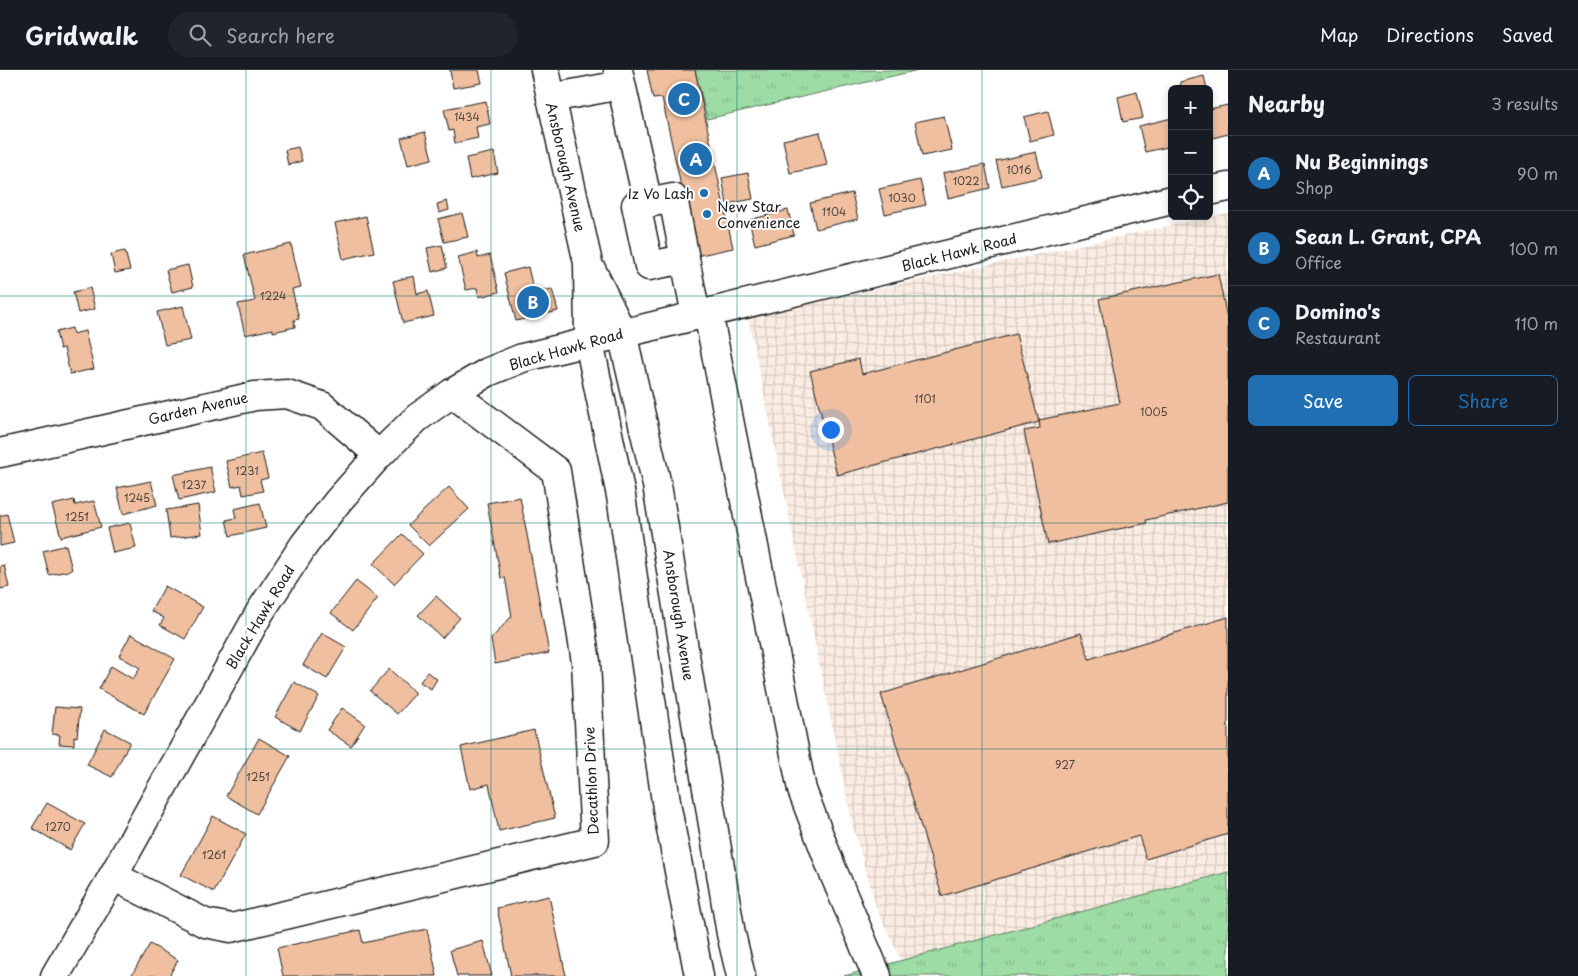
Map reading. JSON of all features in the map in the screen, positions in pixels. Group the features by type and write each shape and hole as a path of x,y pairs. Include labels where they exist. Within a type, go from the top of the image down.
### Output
{"street":[{"name":"Ansborough Avenue","path":"545,70 588,263 589,342 621,496 667,808 699,976"},
{"path":"551,98 619,77 648,203"},
{"path":"1213,190 1228,187"},
{"path":"685,259 649,266 636,205 673,198 685,259 702,314 802,790 832,869 877,976"},
{"name":"Black Hawk Road","path":"55,976 260,612 304,545 338,501 379,455 418,418 452,393 488,372 522,358 1168,201"},
{"name":"Ansborough Avenue","path":"588,263 622,333 657,485 731,934 741,976"},
{"name":"Decathlon Drive","path":"113,876 205,924 231,928 594,841 586,662 556,471 452,393"},
{"name":"Garden Avenue","path":"0,453 255,396 287,394 322,406 379,455"}],"shaded area":[{"path":"1228,213 1228,872 901,960 877,910 853,827 748,317 1196,220 1213,220 1213,216"}],"green space":[{"path":"695,70 919,70 707,119"},
{"path":"1228,872 1228,976 844,976"}],"building":[{"path":"450,70 479,70 482,83 453,88"},
{"path":"647,70 695,70 733,248 696,256 662,98 653,99"},
{"path":"1204,76 1206,85 1181,85 1180,82"},
{"path":"1137,92 1143,118 1123,122 1118,97"},
{"path":"486,101 490,124 476,127 478,138 455,143 453,130 449,131 444,109"},
{"path":"1228,105 1228,134 1213,138 1213,108"},
{"path":"1048,111 1054,135 1030,141 1024,117"},
{"path":"944,116 952,150 922,156 915,122"},
{"path":"1168,119 1168,147 1145,152 1139,126"},
{"path":"425,132 432,159 408,165 401,138"},
{"path":"820,132 827,165 790,173 783,140"},
{"path":"298,147 302,161 288,165 285,150"},
{"path":"494,152 498,173 470,179 466,158"},
{"path":"1036,152 1042,177 1002,186 996,161"},
{"path":"985,164 990,188 948,198 943,173"},
{"path":"748,173 753,199 727,204 722,178"},
{"path":"920,180 926,205 885,214 879,189"},
{"path":"852,193 858,219 816,229 810,203"},
{"path":"447,201 449,210 439,213 437,204"},
{"path":"788,210 794,235 755,245 749,220"},
{"path":"462,213 468,237 444,242 438,219"},
{"path":"366,216 374,252 343,259 335,223"},
{"path":"291,244 301,287 292,289 299,319 294,320 295,327 273,332 273,329 245,335 238,304 255,301 244,255"},
{"path":"442,245 447,268 432,272 427,248"},
{"path":"125,251 130,270 115,273 111,254"},
{"path":"477,252 478,258 490,255 499,292 479,297 477,288 466,290 458,257"},
{"path":"188,265 193,287 172,292 166,270"},
{"path":"528,267 534,293 552,289 558,311 516,321 504,273"},
{"path":"1218,274 1228,323 1228,502 1146,520 1147,523 1048,544 1024,431 1040,428 1039,420 1120,403 1099,299"},
{"path":"414,276 417,294 428,291 434,316 403,323 393,281"},
{"path":"90,288 95,309 78,313 73,292"},
{"path":"183,306 191,340 165,345 157,312"},
{"path":"72,328 73,334 85,331 94,369 70,374 64,348 60,349 56,332"},
{"path":"1016,334 1039,422 837,475 810,371 859,359 862,374"},
{"path":"262,453 268,478 260,480 263,491 243,495 241,485 232,487 226,461"},
{"path":"210,467 216,492 179,500 173,475"},
{"path":"151,481 157,505 123,514 117,488"},
{"path":"449,487 469,509 429,546 408,525"},
{"path":"520,497 549,653 495,664 491,639 512,617 505,577 501,578 487,503"},
{"path":"74,500 75,505 94,501 101,527 61,537 52,505"},
{"path":"260,503 266,528 230,536 226,520 236,518 234,509"},
{"path":"198,505 202,534 170,538 166,510"},
{"path":"7,514 14,543 0,546 0,516"},
{"path":"130,523 136,548 113,553 107,528"},
{"path":"402,534 423,554 394,584 373,564"},
{"path":"66,545 72,570 49,575 43,551"},
{"path":"4,565 9,587 0,589 0,566"},
{"path":"356,581 378,598 353,630 331,613"},
{"path":"165,586 203,607 185,639 160,625 164,618 151,611"},
{"path":"436,596 460,618 442,638 418,615"},
{"path":"1228,617 1228,834 1146,859 1139,836 942,896 881,694 1081,633 1089,659"},
{"path":"322,633 346,647 327,679 303,665"},
{"path":"131,634 175,659 144,714 99,689 111,666 133,679 140,668 119,656"},
{"path":"389,669 416,693 397,714 370,691"},
{"path":"427,672 437,679 431,689 420,682"},
{"path":"294,682 319,696 300,731 275,717"},
{"path":"55,707 80,709 77,737 74,736 74,745 59,744 60,735 52,734"},
{"path":"342,708 365,724 351,746 327,730"},
{"path":"105,729 130,742 112,777 87,765"},
{"path":"534,730 555,818 499,831 489,784 470,789 461,747"},
{"path":"259,738 290,756 257,814 226,796"},
{"path":"47,803 85,824 70,850 32,828"},
{"path":"213,816 246,834 214,892 181,875"},
{"path":"549,896 566,976 511,976 497,908"},
{"path":"427,929 437,976 283,976 277,948 360,930 363,943"},
{"path":"483,941 492,976 457,976 450,950"},
{"path":"150,944 178,960 169,976 131,976"}],"place":[{"name":"Domino's","path":"684,99"},
{"name":"Nu Beginnings","path":"696,159"},
{"name":"Iz Vo Lash","path":"704,193"},
{"name":"New Star Convenience","path":"707,214"},
{"name":"Sean L. Grant, CPA","path":"533,302"}]}
